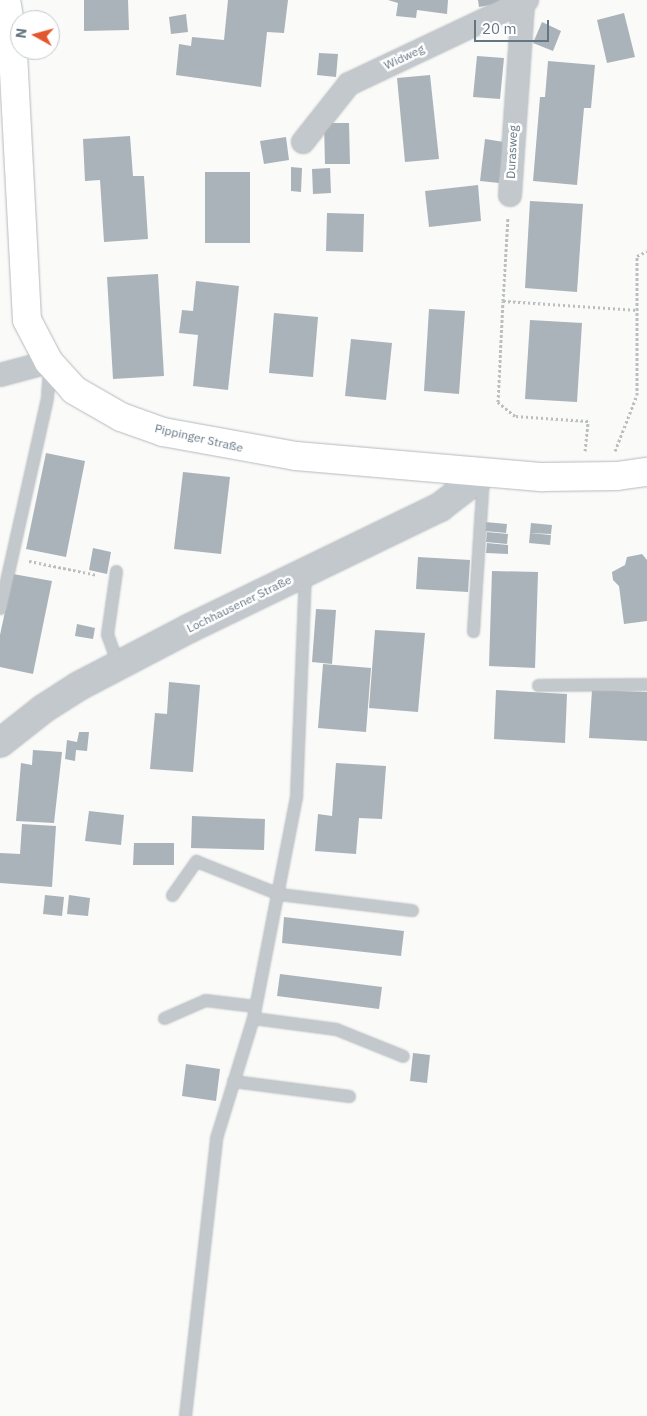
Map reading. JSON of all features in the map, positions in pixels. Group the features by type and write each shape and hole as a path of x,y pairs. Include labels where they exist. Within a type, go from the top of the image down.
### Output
{"main road":[{"name":"Pippinger Straße","path":"6,0 12,34 26,320 49,362 74,390 121,417 163,432 296,456 483,474 616,464 647,472"}],"street":[{"name":"Widweg","path":"303,142 349,84 525,1"},
{"name":"Durasweg","path":"510,194 525,1"},
{"path":"0,375 49,362"},
{"name":"Lochhausener Straße","path":"0,743 43,709 118,664 440,507 483,474"}],"lane":[{"path":"0,608 46,397 49,362"},
{"path":"473,631 483,474"},
{"path":"186,1416 216,1138 256,1006 279,894 296,796 305,572"},
{"path":"115,575 107,634 118,664"},
{"path":"538,685 647,684"},
{"path":"172,895 196,861 279,894 412,910"},
{"path":"164,1018 205,1000 256,1006"},
{"path":"253,1018 336,1029 403,1056"},
{"path":"233,1081 349,1096"}],"path":[{"name":"Durasweg","path":"510,194 498,402 515,416 588,422 585,452 595,452"},
{"path":"616,464 636,395 637,256 647,251"},
{"path":"503,301 638,310"},
{"path":"605,452 616,464"},
{"path":"12,557 115,575"}],"building":[{"path":"84,0 128,0 129,30 84,31"},
{"path":"228,0 288,0 284,33 267,32 261,87 176,75 179,44 191,46 192,37 224,40"},
{"path":"388,0 448,0 447,14 417,10 416,18 396,16 398,3"},
{"path":"478,0 500,0 501,3 479,7"},
{"path":"624,13 635,57 607,63 597,20"},
{"path":"186,14 188,32 171,34 169,17"},
{"path":"542,22 561,31 553,51 533,43"},
{"path":"319,53 338,54 336,77 317,75"},
{"path":"477,56 504,58 500,99 473,97"},
{"path":"548,61 595,65 591,108 584,108 577,185 533,181 540,97 545,97"},
{"path":"430,75 439,159 405,162 397,78"},
{"path":"324,123 349,123 350,164 325,164"},
{"path":"130,136 133,176 144,176 148,239 104,242 100,180 85,181 83,139"},
{"path":"286,137 289,160 264,164 260,141"},
{"path":"485,139 504,142 499,183 480,181"},
{"path":"291,167 302,168 301,192 291,191"},
{"path":"330,168 331,193 313,194 312,169"},
{"path":"205,172 250,172 250,243 205,243"},
{"path":"478,185 481,221 429,227 425,191"},
{"path":"530,201 583,204 577,292 525,288"},
{"path":"327,213 364,214 363,252 326,251"},
{"path":"158,274 164,376 113,379 107,277"},
{"path":"196,281 239,286 228,390 193,386 198,335 179,333 182,310 193,311"},
{"path":"429,309 465,311 459,394 424,391"},
{"path":"274,313 318,317 313,377 269,373"},
{"path":"530,320 582,323 577,402 525,399"},
{"path":"351,339 392,343 386,400 345,396"},
{"path":"46,453 85,461 66,557 26,549"},
{"path":"183,472 230,477 221,554 174,549"},
{"path":"485,522 507,524 506,533 485,531"},
{"path":"531,523 552,525 551,534 530,533"},
{"path":"487,532 508,534 507,544 486,542"},
{"path":"530,533 551,535 550,545 529,543"},
{"path":"487,543 508,545 508,554 486,553"},
{"path":"93,548 111,552 107,574 89,570"},
{"path":"642,554 647,560 647,621 624,624 619,586 613,580 612,572 625,565 627,557"},
{"path":"418,557 470,560 468,592 416,589"},
{"path":"492,571 538,572 535,668 489,666"},
{"path":"13,574 52,581 33,674 0,667 0,635"},
{"path":"316,609 336,610 332,664 312,662"},
{"path":"77,624 95,628 93,639 75,636"},
{"path":"375,630 425,633 418,712 369,708"},
{"path":"323,664 371,668 366,732 318,728"},
{"path":"169,682 200,685 193,772 150,769 155,713 167,714"},
{"path":"496,690 567,694 565,743 494,739"},
{"path":"592,690 647,692 647,741 589,738"},
{"path":"79,732 89,732 87,751 76,750 75,761 65,759 67,740 77,742"},
{"path":"33,750 62,752 54,823 16,821 21,763 32,765"},
{"path":"336,763 386,766 382,819 359,818 356,854 315,851 318,814 332,816"},
{"path":"89,811 124,815 121,845 85,841"},
{"path":"192,816 265,819 264,850 191,848"},
{"path":"22,824 56,826 52,887 0,883 0,853 20,854"},
{"path":"134,843 174,843 174,865 133,865"},
{"path":"45,895 64,897 62,916 43,914"},
{"path":"69,895 90,898 88,916 67,914"},
{"path":"284,917 404,931 401,956 282,943"},
{"path":"280,974 382,987 379,1009 277,996"},
{"path":"413,1053 430,1055 427,1083 410,1081"},
{"path":"186,1064 220,1069 216,1101 182,1096"}]}
